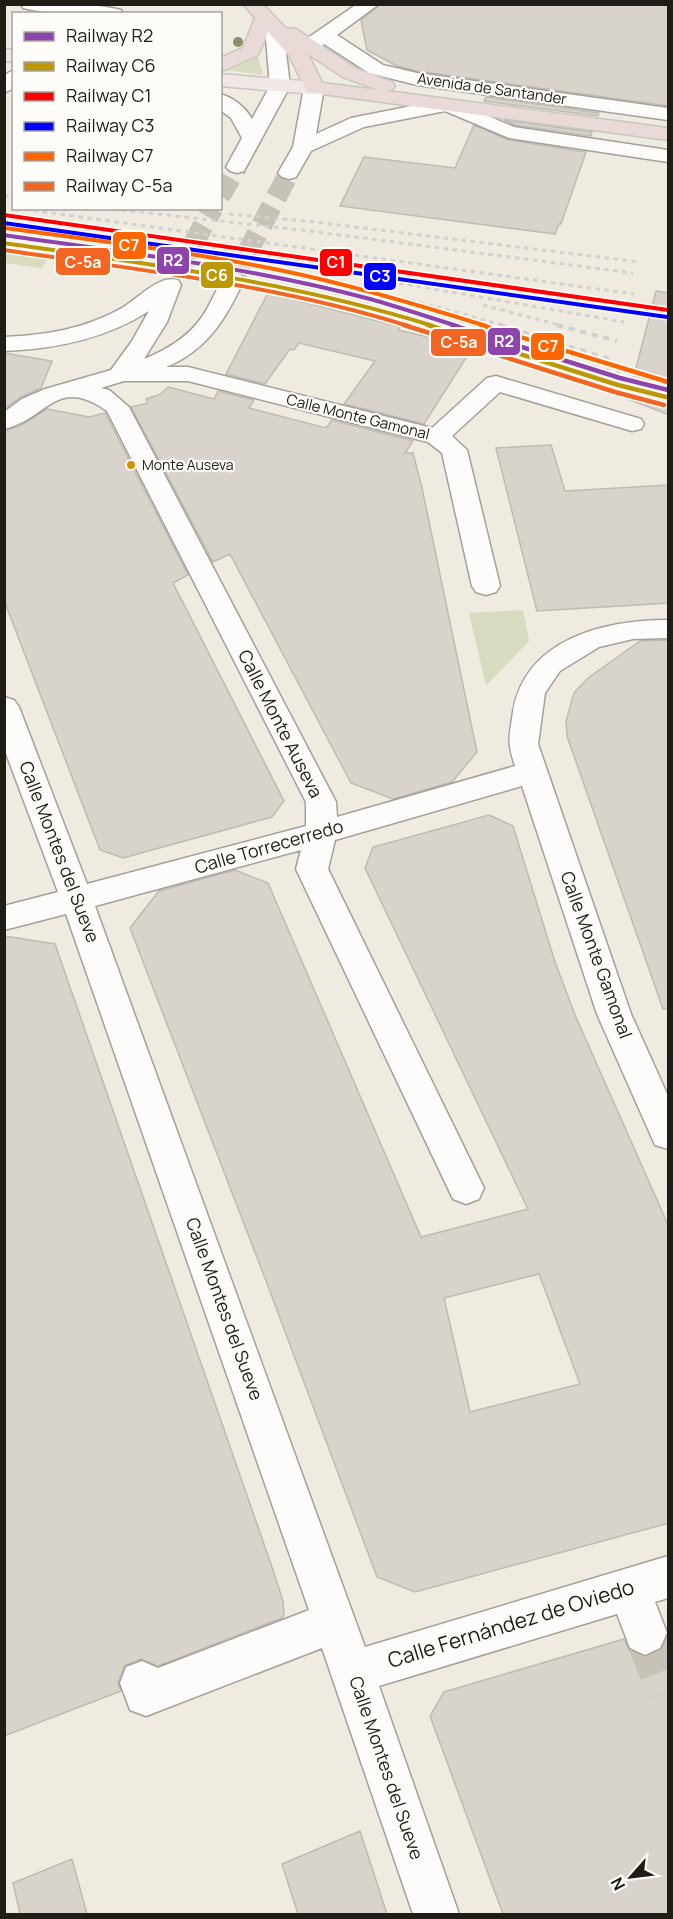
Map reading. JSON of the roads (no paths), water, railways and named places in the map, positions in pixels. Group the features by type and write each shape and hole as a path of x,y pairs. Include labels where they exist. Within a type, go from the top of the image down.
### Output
{"highway":[{"path":"262,14 317,41 350,73 386,87 447,105"},
{"path":"222,65 252,51 262,14"},
{"path":"262,14 298,53 314,88"},
{"name":"Avenida de Santander","path":"314,88 669,134"}],"main road":[{"path":"222,80 314,88"}],"street":[{"path":"30,4 97,12"},
{"path":"317,41 370,4"},
{"path":"237,167 280,86 262,14"},
{"name":"Avenida de Santander","path":"317,41 376,69 417,80 669,114"},
{"path":"289,173 303,147 314,88"},
{"path":"222,101 239,114 253,139"},
{"path":"303,147 358,122 447,105"},
{"name":"Avenida de Santander","path":"447,105 509,132 669,156"},
{"path":"4,344 32,343 106,326 141,308 174,278 152,331 120,374"},
{"path":"4,422 16,417 33,402 162,359 197,339 216,314 233,280"},
{"path":"32,343 67,353 74,360 78,373 75,388"},
{"name":"Calle Monte Gamonal","path":"120,374 188,374 437,437 454,450 486,586"},
{"path":"437,437 496,383 632,424"},
{"name":"Calle Monte Auseva","path":"75,388 100,395 117,407 321,802 322,832 312,869 466,1188"},
{"path":"4,399 33,402"},
{"name":"Calle Monte Gamonal","path":"669,629 633,630 590,640 550,664 531,692 523,744 614,1014 669,1134"},
{"name":"Calle Montes del Sueve","path":"4,707 87,927 353,1672 436,1914"},
{"name":"Calle Torrecerredo","path":"4,918 248,854 533,772"},
{"path":"645,1633 649,1583"},
{"name":"Calle Fernández de Oviedo","path":"353,1672 649,1583"},
{"path":"142,1683 146,1694 335,1622"}],"tunnel":[{"path":"222,193 237,167"},
{"path":"233,280 289,173"},
{"path":"178,271 212,210"},
{"path":"645,1633 668,1692"}],"railway":[{"path":"4,196 12,197"},
{"path":"30,210 634,294"},
{"path":"122,210 309,231 633,273"},
{"path":"229,214 314,222 640,262"},
{"path":"4,226 131,245 319,279 505,326"},
{"path":"196,243 399,283 624,322"},
{"path":"483,305 563,326"},
{"path":"500,325 613,360"},
{"path":"557,325 617,341"},
{"path":"460,327 617,384"},
{"path":"593,367 619,374"}],"rail line":[{"name":"C1","path":"4,215 668,310"},
{"name":"C3","path":"4,223 667,317"},
{"name":"C7","path":"5,228 190,254 328,281 373,292 668,382"},
{"name":"R2","path":"4,235 179,261 285,280 370,299 620,378 668,390"},
{"name":"C6","path":"4,243 178,268 284,287 368,306 618,385 666,397"},
{"name":"C-5a","path":"4,250 177,276 366,313 615,392 664,405"}],"place":[{"name":"Monte Auseva","path":"131,465"}]}
